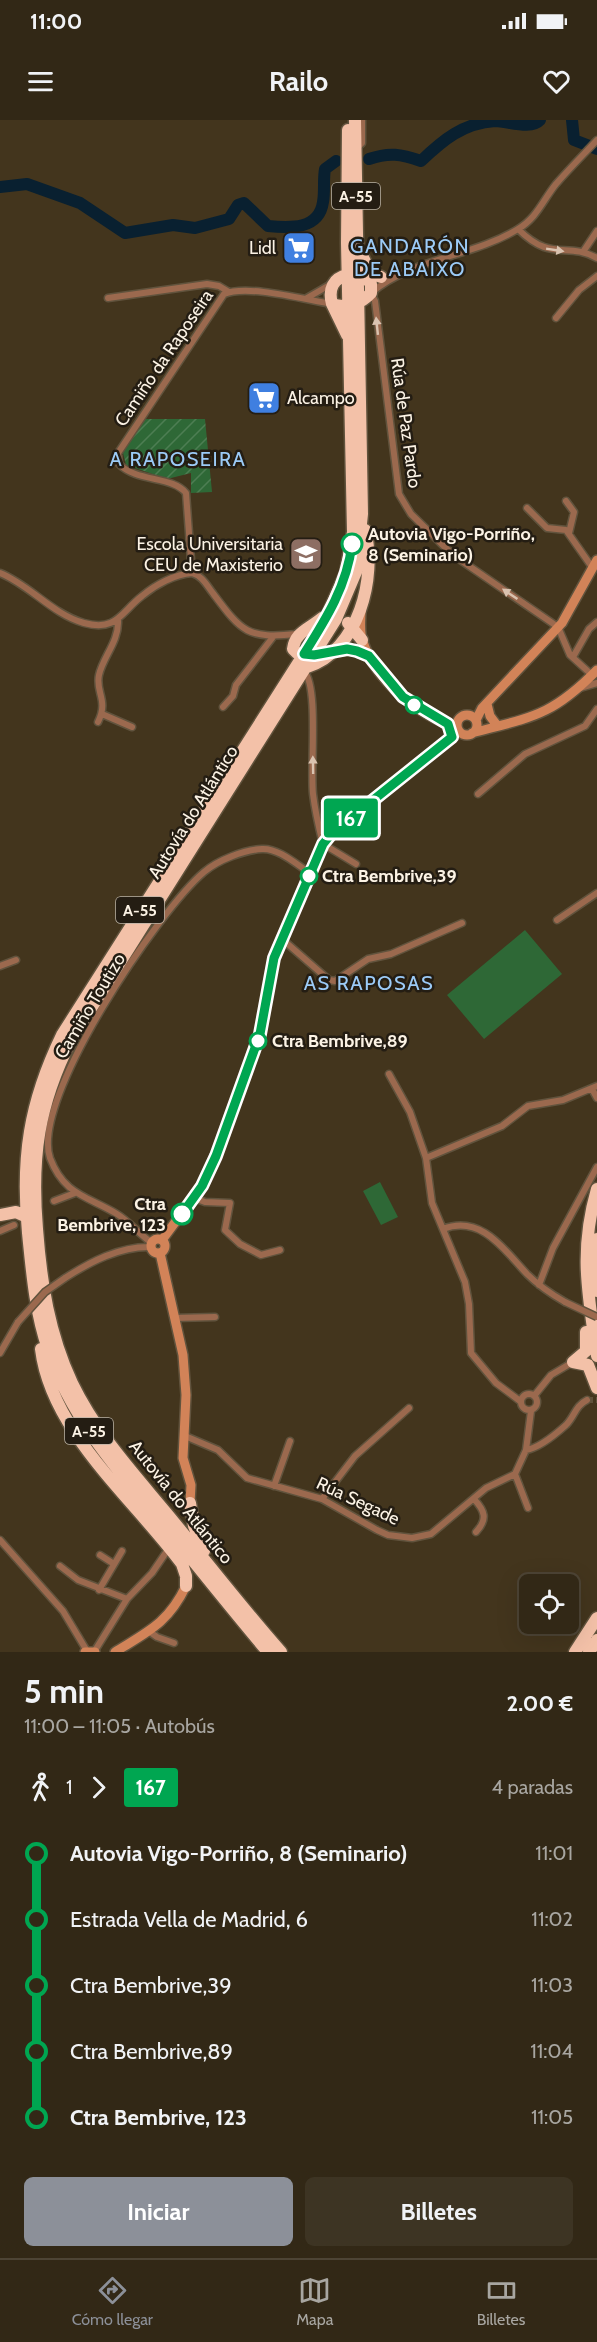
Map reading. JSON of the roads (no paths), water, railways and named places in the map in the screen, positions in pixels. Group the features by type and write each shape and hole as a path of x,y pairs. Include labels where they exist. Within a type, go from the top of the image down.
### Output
{"highway":[{"name":"A-55","path":"304,653 331,620 356,572 362,514 358,322 366,284 352,243 348,120"},
{"name":"A-55","path":"352,243 355,120"},
{"path":"349,339 329,294 352,243"},
{"path":"352,243 366,284"},
{"path":"335,282 366,284"},
{"name":"A-55","path":"331,620 348,568 353,532 349,339 366,284"},
{"path":"332,304 366,284"},
{"path":"305,669 345,639 361,610 369,568 369,546 362,514"},
{"path":"311,628 335,603"},
{"path":"331,651 304,653 297,634 331,620 353,627 362,640"},
{"name":"Autovía do Atlántico","path":"281,1652 106,1438 85,1406 61,1357 40,1269 35,1151 40,1119 57,1068 83,1020 305,669 304,653"},
{"name":"Autovía do Atlántico","path":"268,1652 93,1438 63,1386 42,1330 34,1295 25,1162 31,1119 40,1084 57,1044 304,653"},
{"path":"573,1362 584,1355 587,1347 580,1287 590,1214 597,1189"},
{"path":"0,1215 16,1212 27,1217"},
{"path":"597,1239 597,1291"},
{"path":"585,1254 587,1295 597,1356"},
{"path":"42,1330 40,1343 46,1370 72,1428 182,1564 186,1586"},
{"path":"573,1362 588,1365 597,1388"},
{"path":"160,1505 181,1514 190,1503"},
{"path":"190,1503 197,1538 210,1566"},
{"path":"575,1652 597,1618"},
{"path":"590,1652 597,1640"}],"street":[{"path":"356,150 362,143 362,120"},
{"path":"366,284 460,255 518,229 536,215 556,184 596,141"},
{"path":"518,229 534,243 548,250 583,252 597,258"},
{"path":"583,252 597,231"},
{"path":"556,318 579,290 597,276"},
{"path":"307,298 335,282"},
{"name":"Camiño da Raposeira","path":"108,298 207,284 219,286 229,292 307,298 332,304"},
{"name":"Rúa de Paz Pardo","path":"366,284 375,301 399,494 411,514 453,555 558,627"},
{"name":"Camiño da Raposeira","path":"192,573 187,501 184,490 177,485 126,471 118,465 117,456 220,297 229,292"},
{"path":"566,501 574,512 569,533"},
{"path":"190,1503 191,1485 183,1458 185,1375 160,1253 154,1252 155,1244 194,1198 216,1156 260,1034 267,1007 271,971 282,939 323,844 332,833 457,732 485,706 558,627 595,564 569,533 562,529 547,528 527,508"},
{"path":"0,573 76,620 96,624 118,621 150,590 176,576 192,573 202,579 244,630 274,637 304,653"},
{"path":"361,610 362,640 369,656 403,697 457,732 538,716 595,676 573,657 558,627"},
{"path":"98,722 102,714 103,698 98,676 116,633 118,621"},
{"path":"573,657 589,629 597,622"},
{"path":"222,707 234,694 236,684 274,637 297,634"},
{"path":"331,651 347,649 369,656"},
{"path":"305,669 312,705 313,793 323,844 356,864"},
{"path":"485,706 490,716 499,724"},
{"path":"478,794 525,754 585,726 597,709"},
{"path":"102,714 132,727"},
{"path":"432,715 471,718 499,724"},
{"path":"457,732 471,718"},
{"name":"Camiño Toutizo","path":"155,1244 118,1214 75,1193 59,1175 49,1155 49,1137 59,1095 76,1054 146,942 199,876 217,863 252,851 271,850 310,873"},
{"path":"557,920 597,893"},
{"path":"282,939 329,980 335,981 368,959 391,954 462,923"},
{"path":"0,966 16,960"},
{"path":"389,1074 410,1112 426,1158 432,1203 465,1282 469,1304 471,1353 495,1383 520,1401 524,1410 531,1411"},
{"path":"426,1158 502,1126 528,1106 563,1100 595,1087 597,1098"},
{"path":"539,1285 553,1248 597,1167"},
{"path":"54,1201 75,1193"},
{"path":"194,1198 205,1202 230,1203 225,1230 240,1244 261,1255 280,1250"},
{"path":"0,1231 14,1225"},
{"path":"443,1229 462,1226 488,1234 539,1285 565,1302 597,1317"},
{"path":"0,1353 18,1322 45,1292 65,1278 116,1253 155,1244"},
{"path":"174,1318 215,1317"},
{"path":"534,1396 551,1374 573,1362"},
{"path":"520,1401 524,1395 534,1396"},
{"path":"528,1508 515,1473 526,1450 531,1411 537,1404 534,1396"},
{"path":"526,1450 533,1449 566,1424 579,1404 587,1400"},
{"path":"322,1499 355,1456 409,1408"},
{"name":"Rúa Segade","path":"185,1437 218,1450 247,1478 322,1499 383,1533 412,1539 431,1534 486,1488 515,1473"},
{"path":"274,1486 290,1441"},
{"path":"474,1499 485,1515 482,1526 476,1532"},
{"path":"0,1540 63,1611 90,1652 127,1599 152,1573 170,1548"},
{"path":"99,1590 122,1551"},
{"path":"100,1555 114,1564"},
{"path":"60,1566 78,1581 127,1599"},
{"path":"115,1652 150,1632 171,1613 186,1586"},
{"path":"150,1632 174,1643"}],"waterway":[{"path":"369,159 383,155 395,155 421,161 454,134 473,125 495,121 531,124 540,120"},
{"path":"572,120 574,140 597,149"},
{"path":"0,187 27,184 80,203 125,233 173,225 195,228 229,219 238,205 244,203 268,226 294,227 316,218 324,198 325,169 336,161"}],"tunnel":[{"path":"587,1400 597,1400"}],"place":[{"name":"Lidl","path":"299,248"},
{"name":"Alcampo","path":"264,398"},
{"name":"Autovia Vigo-Porriño, 8 (Seminario)","path":"352,544"},
{"name":"Escola Universitaria CEU de Maxisterio","path":"306,554"},
{"name":"Ctra Bembrive,39","path":"309,876"},
{"name":"Ctra Bembrive,89","path":"258,1041"},
{"name":"Ctra Bembrive, 123","path":"182,1214"}],"district":[{"name":"GANDARÓN DE ABAIXO","path":"410,258"},
{"name":"A RAPOSEIRA","path":"178,459"},
{"name":"AS RAPOSAS","path":"369,983"}]}
